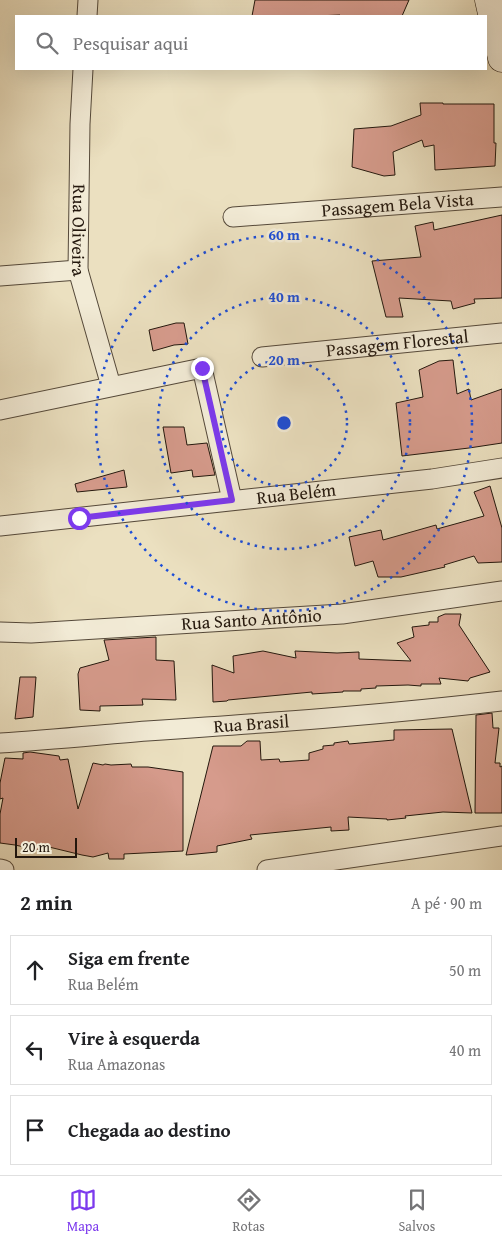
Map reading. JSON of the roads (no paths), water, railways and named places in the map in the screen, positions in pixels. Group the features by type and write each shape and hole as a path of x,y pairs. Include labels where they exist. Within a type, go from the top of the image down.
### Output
{"main road":[{"path":"489,0 496,56"}],"street":[{"path":"87,15 88,0"},
{"name":"Rua Oliveira","path":"83,70 80,124 78,270 111,386"},
{"name":"Passagem Bela Vista","path":"233,217 502,197"},
{"path":"0,276 78,270"},
{"name":"Passagem Florestal","path":"262,357 502,332"},
{"path":"0,410 202,368 232,500"},
{"name":"Rua Belém","path":"0,526 432,479 502,468"},
{"name":"Rua Santo Antônio","path":"0,632 31,633 342,614 502,591"},
{"name":"Rua Brasil","path":"0,743 302,721 502,701"},
{"path":"267,870 502,836"},
{"path":"0,869 4,870"}]}
